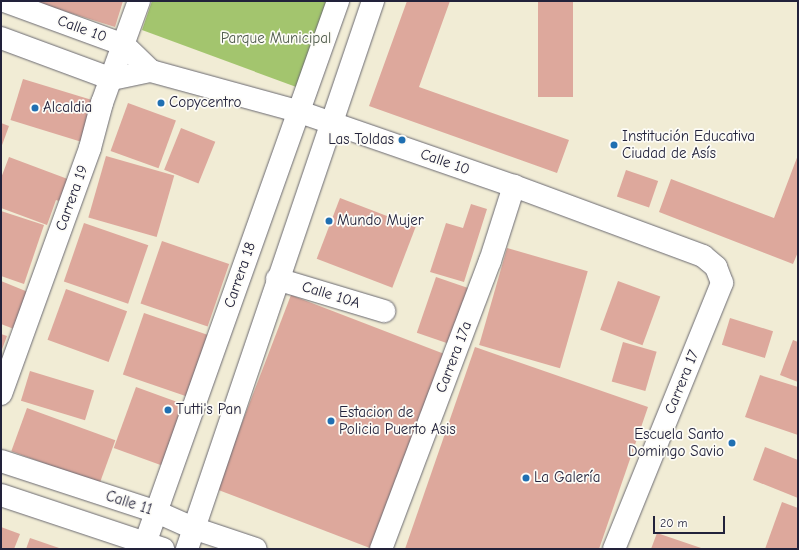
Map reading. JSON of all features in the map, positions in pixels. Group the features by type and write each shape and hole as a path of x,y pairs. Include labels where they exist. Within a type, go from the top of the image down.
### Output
{"street":[{"name":"Calle 10","path":"4,1 124,45 151,71"},
{"name":"Carrera 19","path":"1,394 90,148 102,103 112,79 139,1"},
{"name":"Carrera 18","path":"151,547 157,512 297,111 338,1"},
{"path":"186,549 330,122 373,1"},
{"path":"1,38 112,79"},
{"name":"Calle 10","path":"112,79 151,71 297,111 514,186 702,256 716,267 722,282"},
{"name":"Carrera 17a","path":"381,549 490,262 514,186"},
{"name":"Calle 10A","path":"277,279 384,311"},
{"name":"Carrera 17","path":"614,549 722,282"},
{"name":"Calle 11","path":"1,461 157,512 193,528 256,549"},
{"path":"1,495 151,547"}],"green space":[{"name":"Parque Municipal","path":"152,1 330,1 299,88 142,30"}],"building":[{"path":"32,1 123,1 115,27"},
{"path":"407,1 450,1 419,87 569,140 557,173 369,106"},
{"path":"538,1 573,1 573,97 538,97"},
{"path":"23,79 93,100 80,141 10,120"},
{"path":"128,103 176,120 158,168 111,151"},
{"path":"1,123 9,126 1,148"},
{"path":"181,128 215,142 198,184 164,170"},
{"path":"798,155 798,252 793,264 659,212 671,179 774,218"},
{"path":"106,156 174,176 157,237 88,218"},
{"path":"9,157 73,181 65,203 56,200 47,225 1,208 1,178"},
{"path":"626,170 658,181 649,208 617,196"},
{"path":"340,198 416,227 392,288 317,259"},
{"path":"471,204 487,209 464,282 430,272 446,223 463,228"},
{"path":"1,211 44,225 24,284 1,276"},
{"path":"84,223 148,245 128,304 64,282"},
{"path":"162,241 229,264 208,327 141,303"},
{"path":"507,248 588,271 560,368 479,345"},
{"path":"436,277 471,289 452,345 417,333"},
{"path":"1,281 28,292 14,329 1,324"},
{"path":"618,281 660,296 643,345 600,330"},
{"path":"66,289 127,311 109,362 48,340"},
{"name":"Estacion de Policia Puerto Asis","path":"291,295 445,354 371,548 216,489"},
{"path":"144,313 207,335 186,396 123,374"},
{"path":"730,318 773,331 765,358 722,345"},
{"path":"1,334 7,336 1,352"},
{"path":"793,340 798,342 798,382 780,375"},
{"path":"623,342 657,352 645,391 612,381"},
{"name":"La Galería","path":"475,347 648,407 599,549 405,549"},
{"path":"30,371 94,391 85,420 21,401"},
{"path":"760,375 798,387 798,435 745,417"},
{"path":"136,387 185,405 163,466 114,448"},
{"path":"27,408 115,440 100,483 11,451"},
{"path":"765,447 798,460 798,498 753,480"},
{"path":"782,502 798,508 798,549 765,549"},
{"path":"1,527 20,534 14,549 1,549"},
{"path":"657,533 704,549 651,549"},
{"path":"30,538 62,549 26,549"}],"place":[{"name":"Copycentro","path":"161,103"},
{"name":"Alcaldia","path":"35,108"},
{"name":"Las Toldas","path":"402,140"},
{"name":"Institución Educativa Ciudad de Asís","path":"614,145"},
{"name":"Mundo Mujer","path":"329,221"},
{"name":"Tutti's Pan","path":"168,410"},
{"name":"Estacion de Policia Puerto Asis","path":"331,421"},
{"name":"Escuela Santo Domingo Savio","path":"732,443"},
{"name":"La Galería","path":"526,478"}]}
